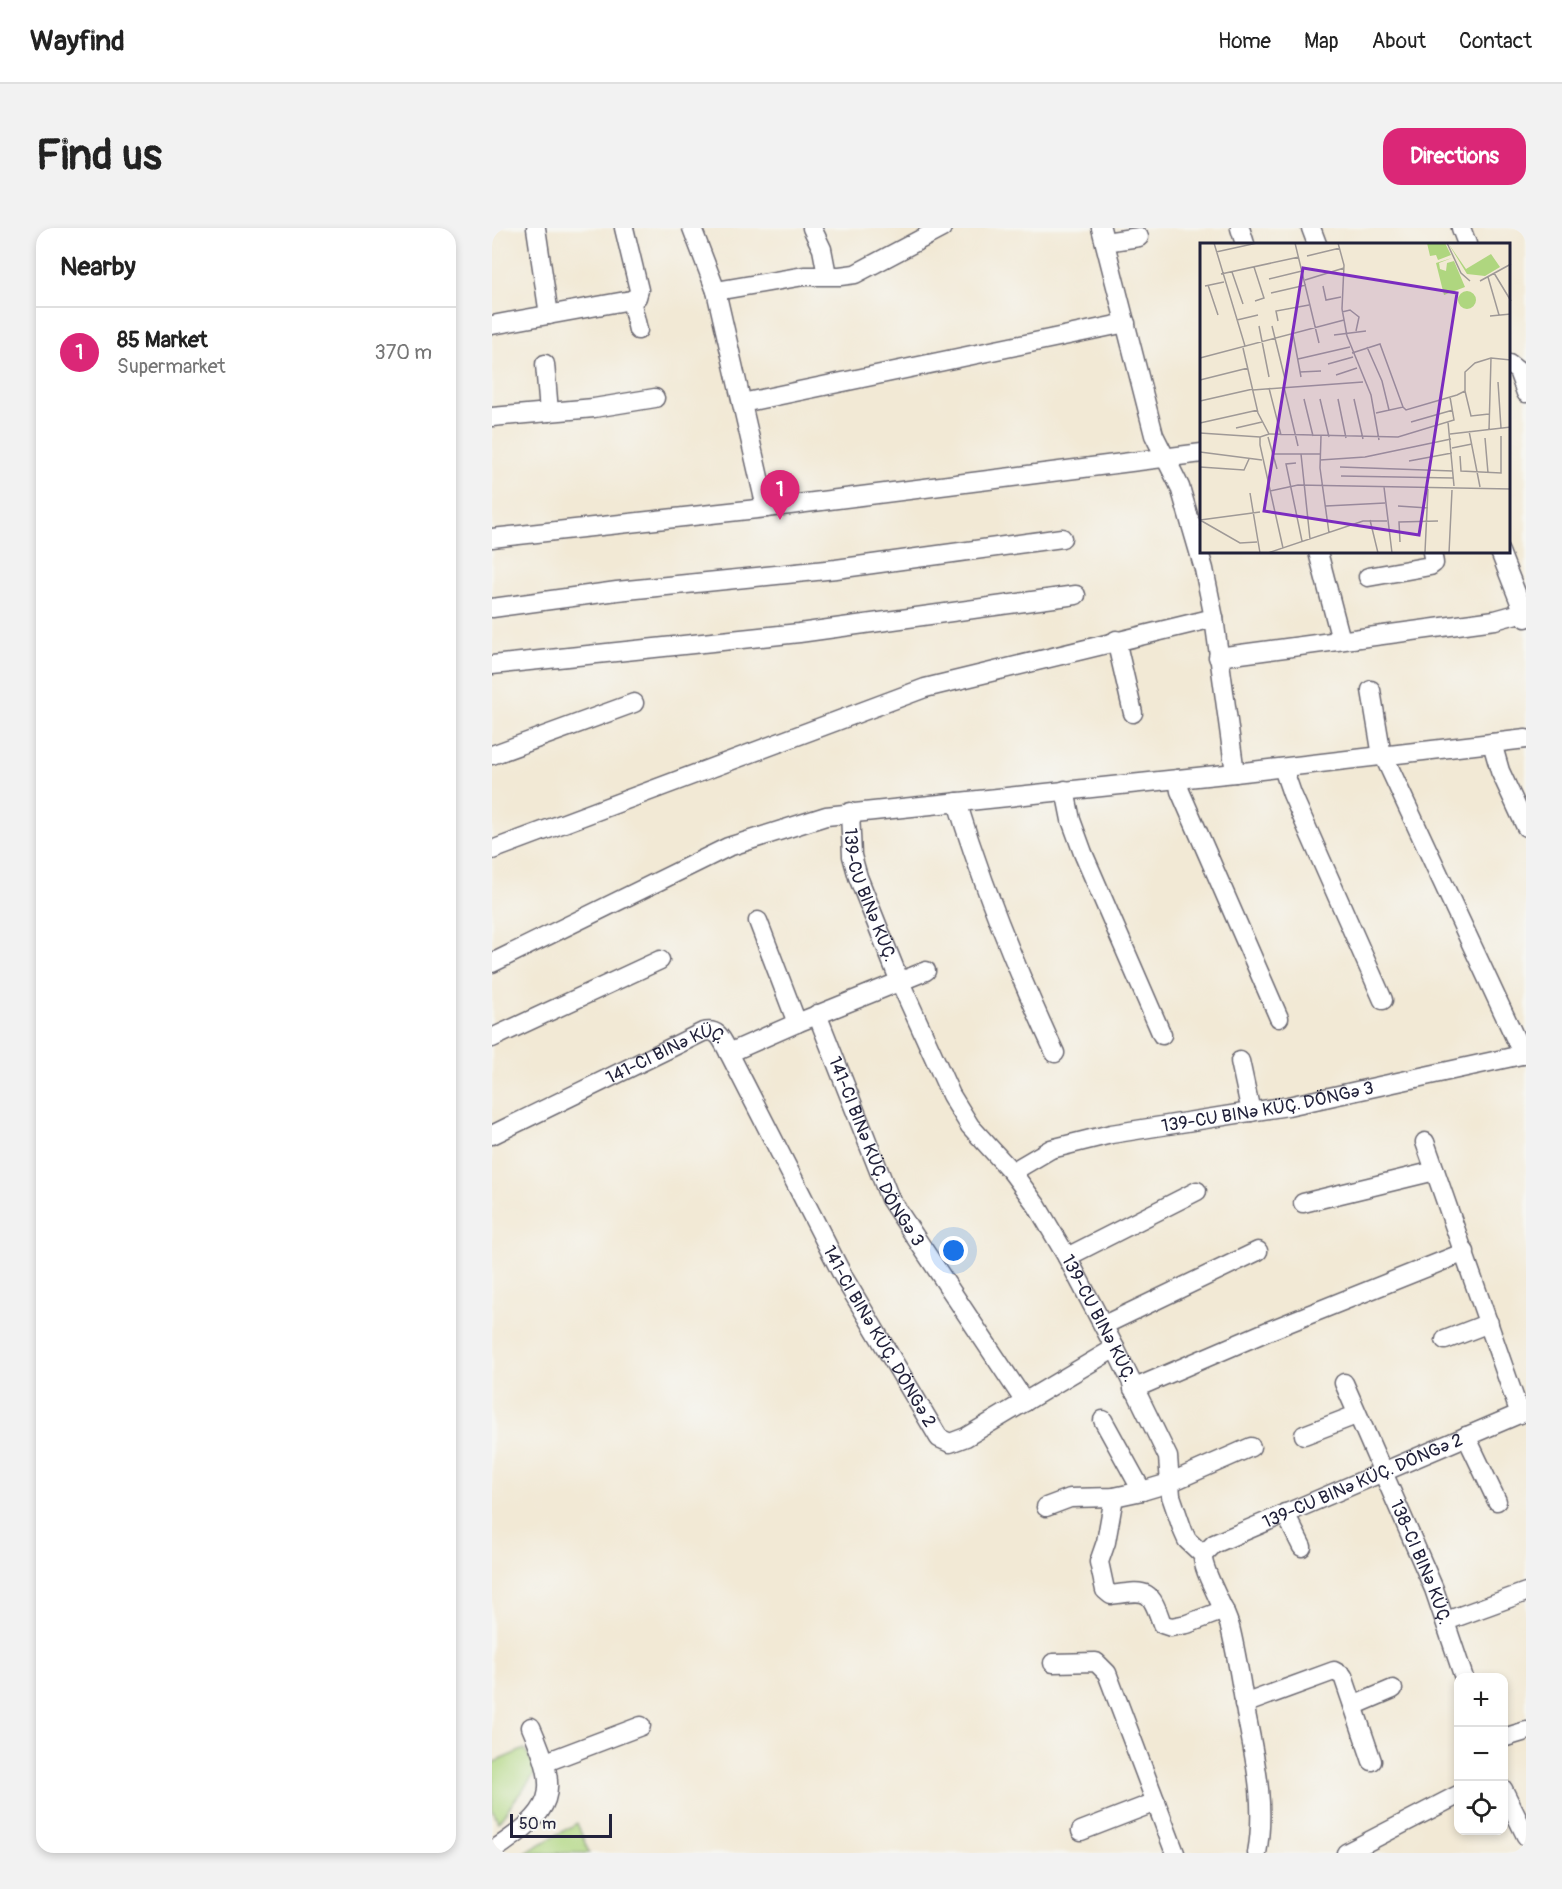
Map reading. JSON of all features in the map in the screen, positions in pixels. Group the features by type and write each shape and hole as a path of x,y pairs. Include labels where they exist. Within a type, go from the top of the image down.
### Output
{"street":[{"path":"536,228 549,315"},
{"path":"492,325 631,300 637,297 639,290 624,228"},
{"path":"692,228 716,291 766,508"},
{"path":"812,228 822,249 826,275"},
{"path":"716,291 804,276 855,274 942,228"},
{"path":"1240,228 1245,243"},
{"path":"1311,228 1317,243"},
{"path":"1461,228 1467,243"},
{"path":"1139,237 1103,235 1154,435 1180,487 1200,554"},
{"path":"631,300 638,330"},
{"path":"742,403 1126,323"},
{"path":"545,364 549,412"},
{"path":"1511,366 1518,371 1526,393"},
{"path":"492,417 655,398"},
{"path":"492,538 766,508 1200,453"},
{"path":"492,608 617,591 836,569 1062,538"},
{"path":"1200,554 1214,618 1235,773"},
{"path":"1319,554 1341,640"},
{"path":"1368,576 1430,566 1434,563 1432,554"},
{"path":"1218,657 1525,615 1501,554"},
{"path":"492,666 799,633 1076,595"},
{"path":"492,850 924,688 1214,618"},
{"path":"1116,640 1133,713"},
{"path":"1371,690 1379,743 1384,756 1524,1054"},
{"path":"492,755 634,703"},
{"path":"492,963 728,847 803,821 850,812 1178,780 1526,739"},
{"path":"1492,743 1500,771 1526,827"},
{"path":"1283,768 1292,794 1383,1000"},
{"path":"1178,780 1183,799 1279,1018"},
{"path":"1065,790 1071,820 1083,853 1162,1035"},
{"path":"957,802 981,880 1007,948 1055,1053"},
{"name":"139-CU BINƏ KÜÇ.","path":"850,812 852,856 858,877 900,982 959,1110 1012,1172 1037,1206 1104,1324 1167,1457 1170,1496 1187,1540 1203,1555 1203,1565 1224,1610 1263,1809 1257,1853"},
{"path":"758,921 797,1023"},
{"path":"492,1038 660,960"},
{"name":"141-CI BINƏ KÜÇ.","path":"492,1134 702,1032 710,1030 719,1034 729,1053 818,1014 926,971"},
{"name":"141-CI BINƏ KÜÇ. DÖNGƏ 3","path":"818,1014 877,1168 900,1217 1025,1402"},
{"name":"141-CI BINƏ KÜÇ. DÖNGƏ 2","path":"729,1053 844,1278 939,1438 950,1443 966,1437 1116,1348"},
{"name":"139-CU BINƏ KÜÇ. DÖNGƏ 3","path":"1012,1172 1036,1156 1067,1145 1143,1128 1251,1112 1524,1054"},
{"path":"1240,1061 1251,1112"},
{"path":"1425,1142 1523,1412"},
{"path":"1303,1203 1435,1171"},
{"path":"1067,1257 1197,1191"},
{"path":"1104,1324 1258,1251"},
{"path":"1133,1389 1268,1330 1465,1252"},
{"path":"1445,1340 1489,1323"},
{"name":"138-CI BINƏ KÜÇ.","path":"1344,1383 1446,1621 1463,1673"},
{"name":"139-CU BINƏ KÜÇ. DÖNGƏ 2","path":"1203,1555 1214,1544 1523,1412"},
{"path":"1304,1435 1356,1415"},
{"path":"1103,1420 1142,1491"},
{"path":"1466,1436 1497,1501"},
{"path":"1046,1507 1070,1498 1114,1497 1170,1483 1251,1447"},
{"path":"1114,1497 1106,1542 1099,1562 1105,1590 1111,1595 1140,1591 1148,1593 1154,1600 1162,1624 1171,1627 1224,1610"},
{"path":"1285,1514 1302,1547"},
{"path":"1446,1621 1526,1592"},
{"path":"1053,1663 1096,1662 1107,1673 1175,1853"},
{"path":"1244,1704 1334,1671 1343,1676 1372,1761"},
{"path":"1353,1706 1393,1689"},
{"path":"546,1762 641,1726"},
{"path":"498,1844 540,1812 547,1798 550,1780 546,1762 531,1727"},
{"path":"1508,1736 1526,1731"},
{"path":"1346,1853 1454,1797"},
{"path":"1508,1799 1526,1836"},
{"path":"1082,1831 1156,1802"}],"green space":[{"path":"525,1749 537,1771 498,1822 492,1808 492,1763"},
{"path":"577,1823 589,1853 525,1853"}],"place":[{"name":"85 Market","path":"780,520"}]}
